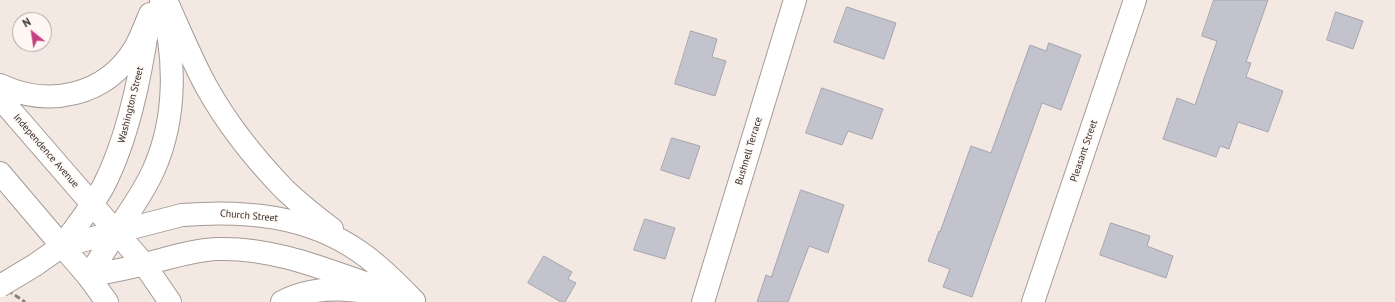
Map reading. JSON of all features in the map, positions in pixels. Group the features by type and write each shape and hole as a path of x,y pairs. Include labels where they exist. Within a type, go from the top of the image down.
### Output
{"main road":[{"path":"166,0 207,87 244,143 271,176 286,191 300,204 360,251"},
{"name":"Bushnell Terrace","path":"703,302 795,0"},
{"name":"Pleasant Street","path":"1033,302 1135,0"},
{"path":"0,85 24,94 57,96 72,94 100,84 113,74 134,49 154,5"},
{"path":"88,276 135,204 154,169 161,151 166,131 171,106 172,68 168,36 154,5"},
{"name":"Washington Street","path":"62,246 103,186 122,141 139,78 154,5"},
{"name":"Independence Avenue","path":"0,98 92,204"},
{"path":"0,173 88,276 107,302"},
{"path":"92,204 144,264 170,302"},
{"name":"Church Street","path":"62,246 182,215 200,213 241,213 282,219 302,224 339,239 360,251 416,301"},
{"path":"0,286 35,265 62,246"},
{"path":"88,276 173,256 216,249 253,250 288,257 416,301"},
{"path":"282,302 302,294 335,290 368,292 416,301"}],"building":[{"path":"1214,0 1268,0 1246,62 1251,63 1246,77 1283,91 1268,132 1238,122 1229,149 1220,146 1216,157 1163,139 1177,98 1195,105 1217,41 1202,36"},
{"path":"847,7 896,23 884,59 834,42"},
{"path":"1336,12 1363,21 1353,49 1327,40"},
{"path":"691,31 717,39 712,57 726,61 715,96 675,84"},
{"path":"1049,43 1081,55 1061,110 1042,103 972,297 943,287 950,269 928,261 971,146 991,153 1030,45 1046,51"},
{"path":"822,88 883,109 872,139 848,131 842,145 806,133"},
{"path":"672,138 700,146 689,179 661,170"},
{"path":"801,190 844,205 828,253 809,246 788,302 757,302 766,275 771,277"},
{"path":"645,219 675,228 665,259 634,250"},
{"path":"1111,223 1150,236 1147,246 1173,256 1166,278 1100,255"},
{"path":"544,256 572,272 568,279 576,283 565,302 561,302 528,283"}],"railway":[{"path":"0,285 25,302"}]}
